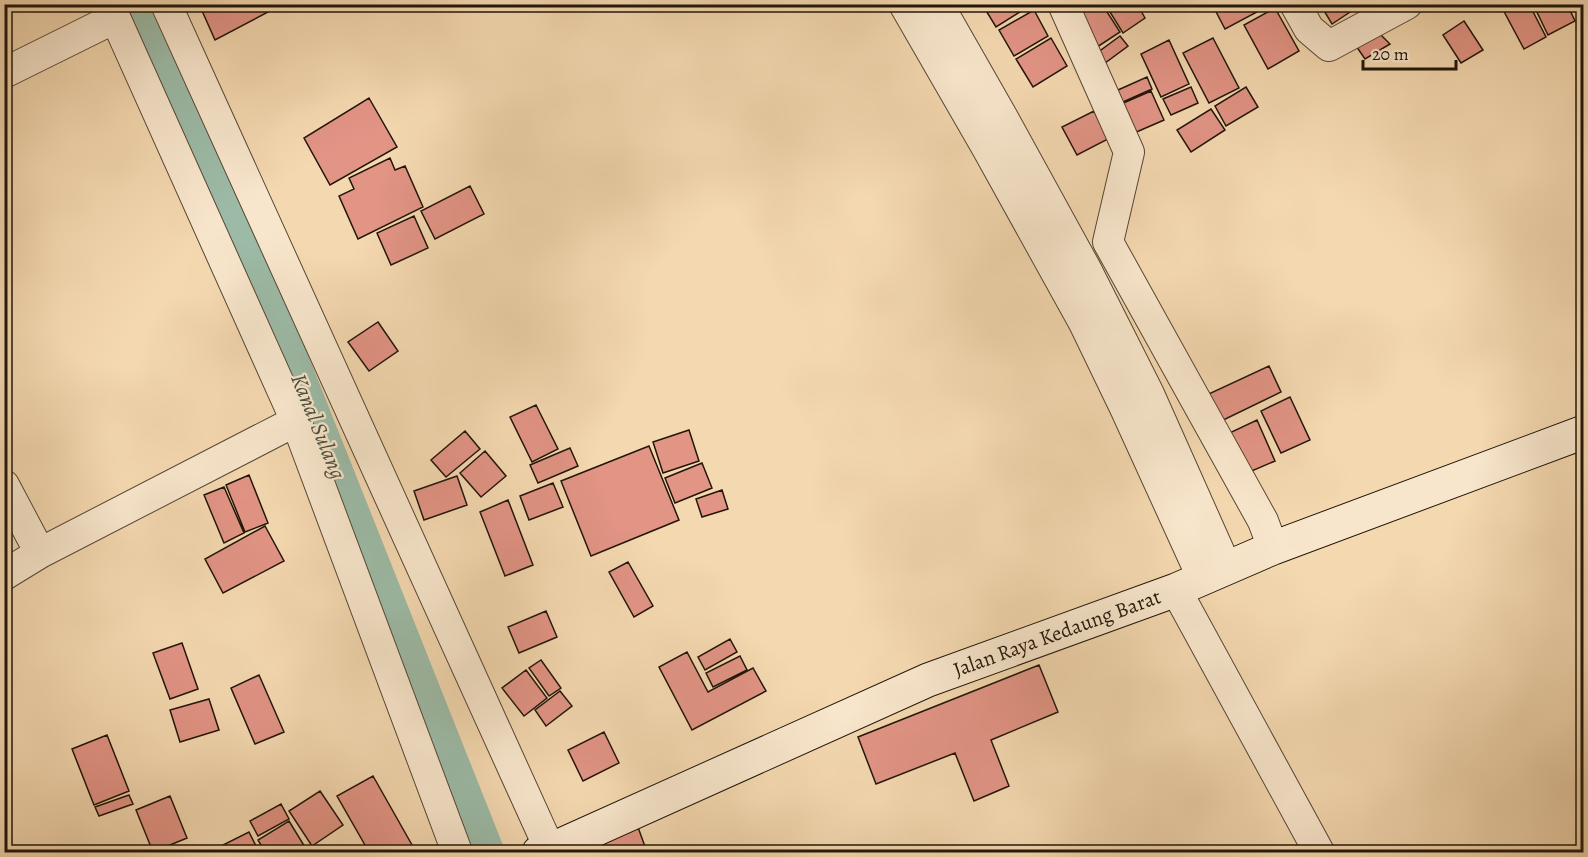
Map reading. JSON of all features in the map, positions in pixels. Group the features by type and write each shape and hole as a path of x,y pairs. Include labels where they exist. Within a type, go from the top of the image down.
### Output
{"street":[{"path":"166,4 546,852"},
{"path":"904,4 987,148 1084,323 1125,408 1189,518"},
{"path":"938,4 1058,216 1149,394 1189,518 1202,579 1319,852"},
{"path":"1063,4 1130,152 1108,242 1263,521 1273,548"},
{"path":"1295,4 1308,29 1329,46 1407,4"},
{"path":"4,73 112,11 296,421 457,852"},
{"path":"1033,232 1058,216"},
{"path":"4,575 40,553 296,421"},
{"name":"Jalan Raya Kedaung Barat","path":"546,852 928,680 1202,579 1273,548 1584,432"},
{"path":"4,484 40,553"}],"building":[{"path":"199,4 283,4 215,40"},
{"path":"982,4 1031,4 1031,5 996,27"},
{"path":"1086,4 1102,4 1120,32 1088,53 1073,16"},
{"path":"1105,4 1137,4 1145,18 1123,33"},
{"path":"1212,4 1272,4 1225,29"},
{"path":"1320,4 1362,4 1332,24"},
{"path":"1500,4 1529,4 1546,37 1524,49"},
{"path":"1533,4 1567,4 1575,21 1548,35"},
{"path":"1275,8 1299,51 1268,69 1244,25"},
{"path":"1034,10 1048,36 1014,56 999,30"},
{"path":"1464,21 1483,50 1461,63 1443,35"},
{"path":"1376,30 1390,44 1365,59 1352,40"},
{"path":"1120,36 1128,46 1101,66 1093,56"},
{"path":"1051,38 1067,66 1033,87 1016,59"},
{"path":"1213,38 1239,88 1209,103 1183,53"},
{"path":"1169,40 1189,84 1161,97 1141,54"},
{"path":"1147,77 1152,89 1114,106 1109,94"},
{"path":"1191,87 1198,103 1171,115 1163,99"},
{"path":"1246,87 1258,107 1226,126 1215,106"},
{"path":"1151,91 1164,120 1125,137 1112,108"},
{"path":"369,98 397,147 330,185 304,138"},
{"path":"1211,109 1225,130 1191,152 1177,130"},
{"path":"1094,111 1108,139 1077,155 1062,127"},
{"path":"390,158 395,170 405,166 423,207 358,239 339,196 354,189 349,178"},
{"path":"470,186 484,214 435,239 421,211"},
{"path":"414,216 428,248 391,265 377,233"},
{"path":"378,322 398,351 369,371 348,342"},
{"path":"1269,366 1281,392 1213,425 1200,398"},
{"path":"1290,397 1310,440 1281,453 1261,411"},
{"path":"536,405 558,449 532,462 510,417"},
{"path":"1257,420 1275,461 1240,476 1223,436"},
{"path":"689,430 699,461 663,473 653,442"},
{"path":"465,431 480,449 446,477 431,460"},
{"path":"649,446 679,520 591,556 561,481"},
{"path":"570,448 578,466 538,483 530,465"},
{"path":"485,451 506,476 481,497 460,473"},
{"path":"702,463 712,488 675,503 665,478"},
{"path":"249,475 268,523 245,532 226,485"},
{"path":"457,476 467,505 424,520 414,491"},
{"path":"553,483 563,507 529,520 520,496"},
{"path":"224,487 244,533 224,543 204,495"},
{"path":"722,490 728,509 702,517 696,499"},
{"path":"508,500 533,565 505,576 480,512"},
{"path":"265,526 284,561 223,593 205,559"},
{"path":"628,562 653,606 634,617 609,572"},
{"path":"546,611 557,637 519,653 508,627"},
{"path":"730,639 737,652 705,670 698,657"},
{"path":"182,643 198,689 170,699 153,653"},
{"path":"687,652 708,692 753,668 766,691 692,730 659,667"},
{"path":"740,656 747,670 713,687 706,673"},
{"path":"541,660 561,688 549,696 529,668"},
{"path":"1039,665 1058,712 991,740 1009,786 974,801 955,753 876,784 858,737"},
{"path":"526,670 547,698 524,716 502,688"},
{"path":"259,675 284,732 255,744 231,688"},
{"path":"560,691 572,706 546,726 535,710"},
{"path":"209,699 219,730 180,742 170,710"},
{"path":"604,732 619,763 583,781 568,750"},
{"path":"107,735 129,791 94,805 72,749"},
{"path":"373,776 416,852 369,852 337,796"},
{"path":"320,791 343,825 312,846 289,811"},
{"path":"129,795 133,804 99,816 95,807"},
{"path":"170,796 187,838 153,852 136,810"},
{"path":"281,804 289,819 258,836 250,821"},
{"path":"635,819 647,852 602,852 595,835"},
{"path":"289,821 308,852 265,852 258,840"},
{"path":"249,832 259,852 222,852 219,847"}],"waterway":[{"name":"Kanal Sulang","path":"136,4 282,334 488,852"}]}
